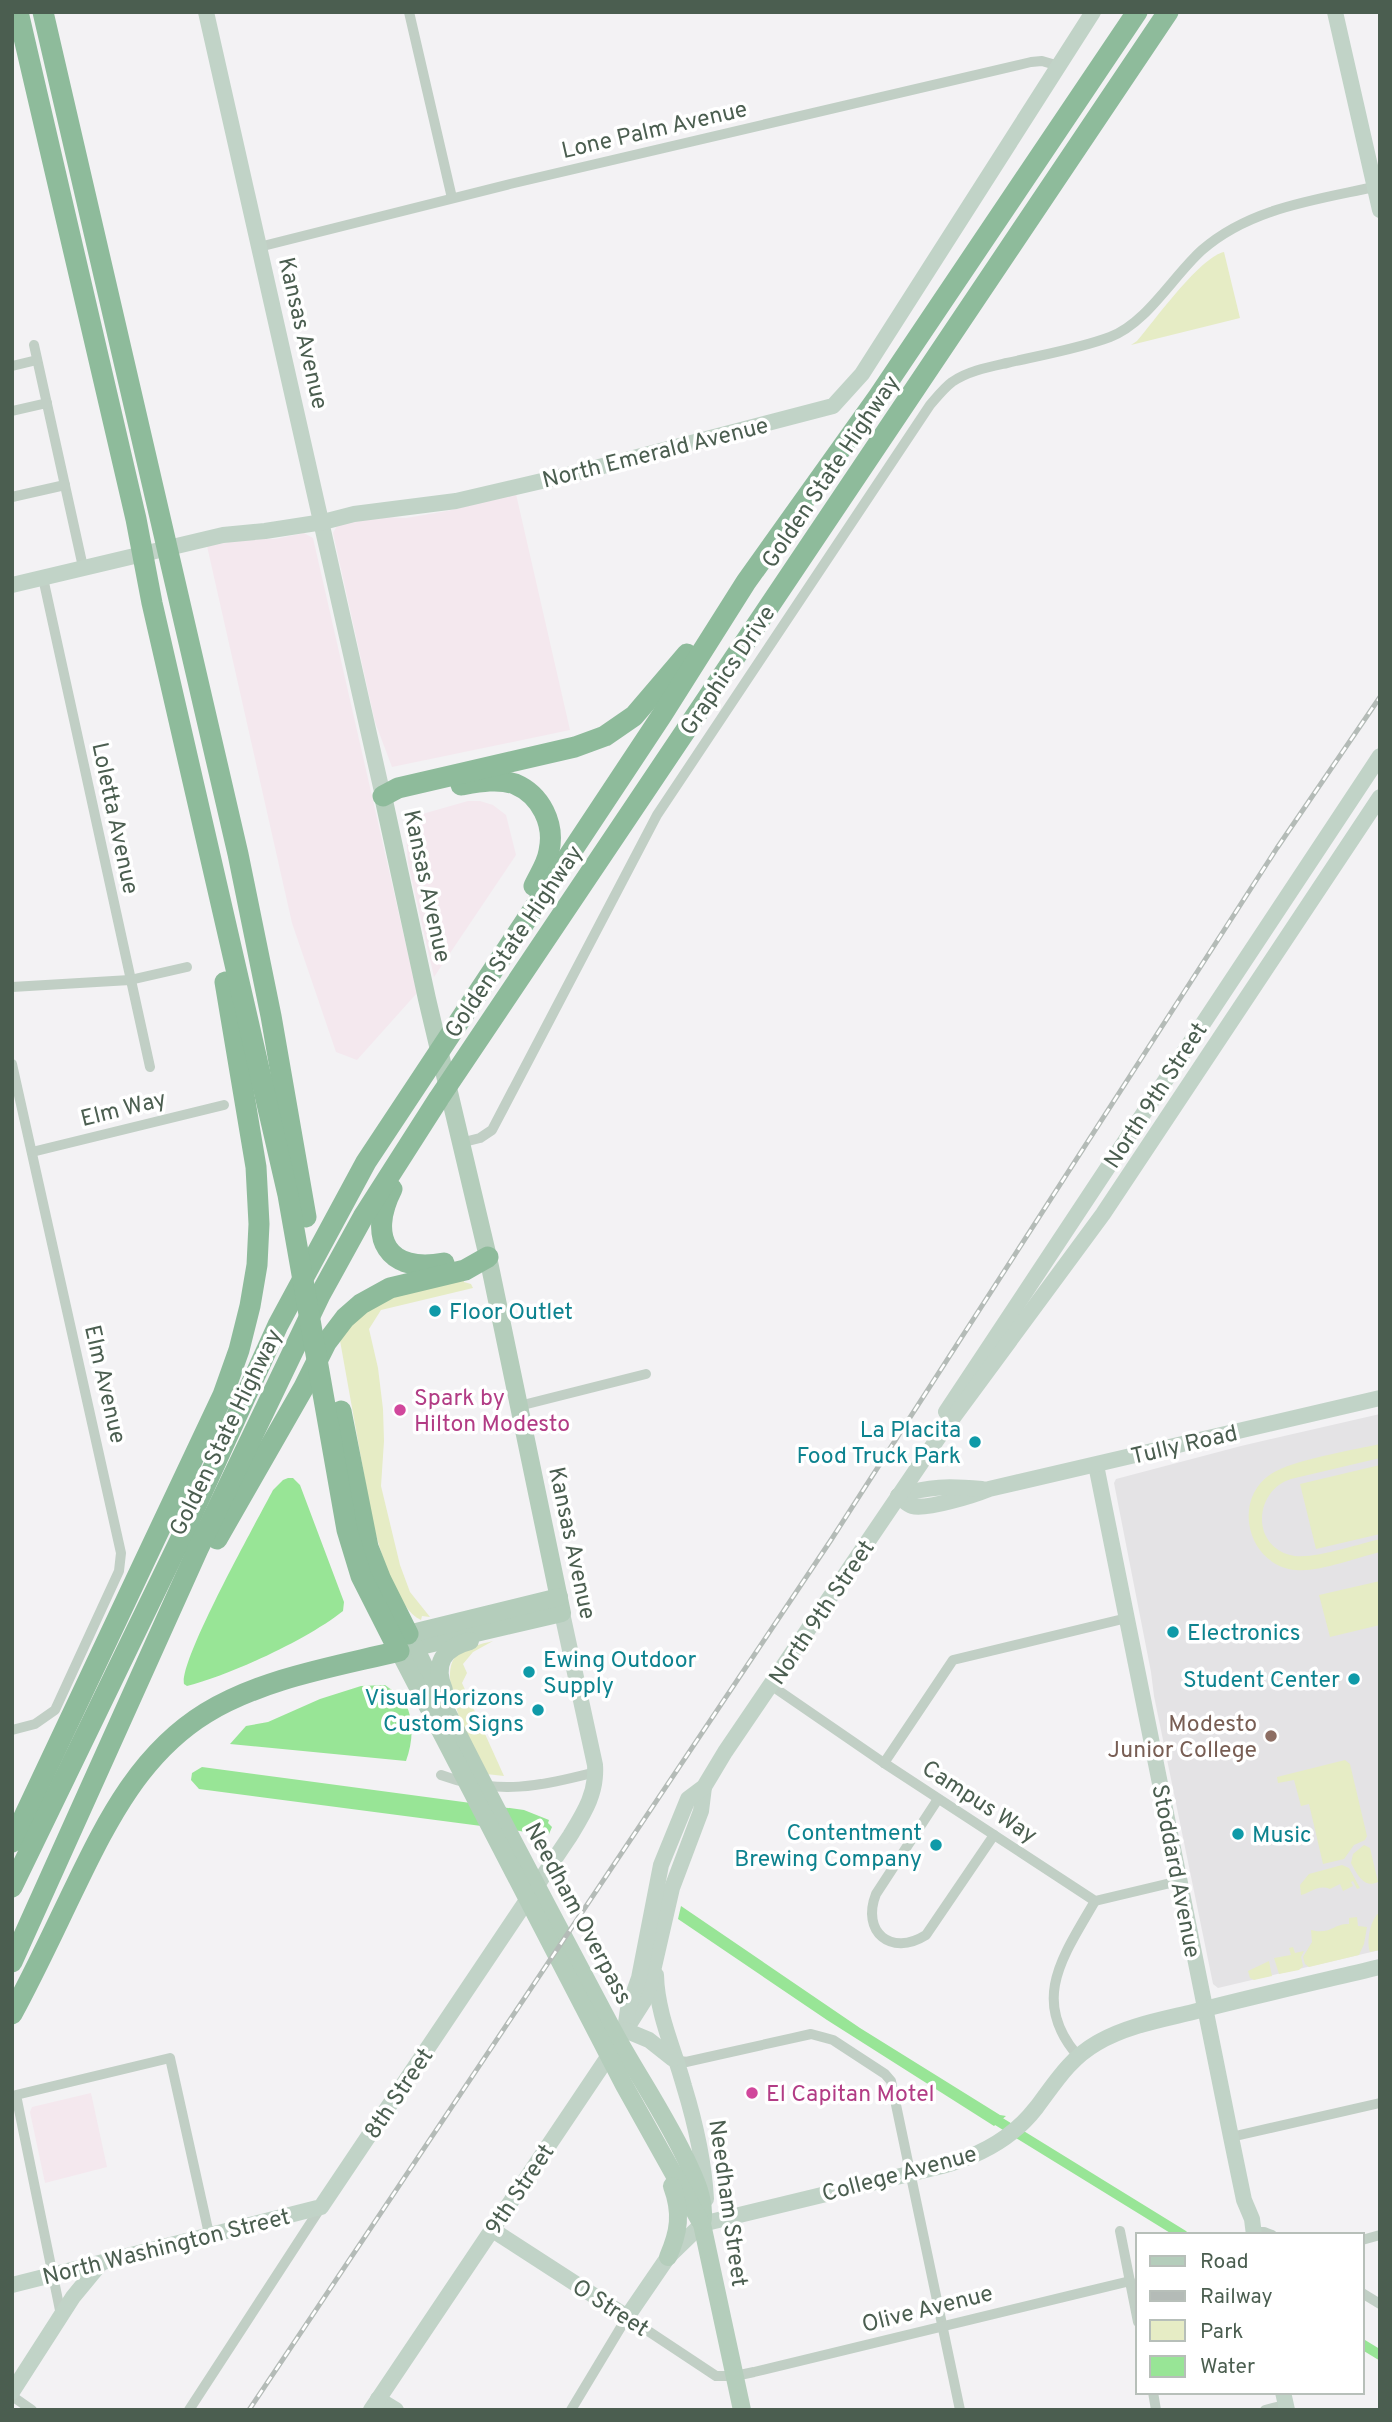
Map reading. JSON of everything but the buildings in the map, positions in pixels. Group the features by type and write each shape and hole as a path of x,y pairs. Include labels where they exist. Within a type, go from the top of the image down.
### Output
{"highway":[{"path":"18,12 173,694 285,1144"},
{"path":"12,2014 113,1810 135,1778 159,1751 207,1713 257,1689 407,1644 365,1537 334,1415 285,1144 250,912 43,12"},
{"name":"Golden State Highway","path":"12,1887 184,1532 295,1292 366,1162 662,715 746,582 878,397 1137,12"},
{"name":"Golden State Highway","path":"12,1962 183,1584 320,1296 363,1217 439,1098 1168,12"},
{"path":"383,796 398,788 590,743 621,727 646,704 746,582"},
{"path":"12,1842 223,1395 239,1350 254,1286 259,1224 256,1167 173,694"},
{"path":"383,796 400,797 499,781 514,784 528,792 544,811 551,838 549,853 492,968"},
{"path":"439,1098 390,1194 382,1216 382,1233 395,1256 413,1265 433,1265 488,1257"},
{"path":"183,1584 204,1562 304,1387 330,1336 350,1312 390,1288 465,1270 488,1257"},
{"path":"12,1984 41,1899"}],"main road":[{"name":"Kansas Avenue","path":"383,796 427,999 488,1257 561,1605"},
{"path":"446,1711 447,1696 439,1673 441,1662 454,1647 475,1639 481,1633 561,1605"},
{"path":"407,1644 561,1605"},
{"path":"407,1644 481,1633"},
{"name":"Needham Overpass","path":"407,1644 446,1711 459,1752 691,2169 701,2198 703,2219"},
{"name":"Needham Overpass","path":"407,1644 624,2085 703,2219"},
{"path":"647,2124 670,2179 679,2212 677,2236 668,2258"},
{"name":"Needham Street","path":"703,2219 742,2410"}],"street":[{"name":"Kansas Avenue","path":"206,12 383,796"},
{"path":"409,12 452,198"},
{"name":"North Emerald Avenue","path":"12,585 223,535 456,501 692,444 833,406 862,374 1093,12"},
{"path":"1335,12 1380,210"},
{"name":"Lone Palm Avenue","path":"259,247 452,198 1031,62 1042,61 1059,66"},
{"name":"Graphics Drive","path":"460,1143 480,1138 492,1129 657,815 941,392 953,382 982,369 1119,334 1144,314 1204,248 1241,223 1287,207 1374,187"},
{"path":"34,345 83,567"},
{"path":"12,366 37,360"},
{"path":"12,411 47,403"},
{"path":"12,497 65,485"},
{"name":"Loletta Avenue","path":"43,578 150,1067"},
{"name":"North 9th Street","path":"938,1438 946,1412 1380,756"},
{"name":"North 9th Street","path":"656,1963 672,1888 701,1811 704,1787 725,1752 938,1438 1139,1162 1380,797"},
{"path":"12,987 130,980 187,967"},
{"path":"1139,1162 1130,1155 1129,1145 1175,1073 1181,1056"},
{"name":"Elm Avenue","path":"12,1064 121,1553 119,1571 55,1710 43,1720 12,1731"},
{"name":"Elm Way","path":"32,1152 224,1105"},
{"path":"519,1406 646,1374"},
{"name":"Tully Road","path":"898,1496 912,1506 974,1496 989,1489 1380,1398"},
{"name":"Stoddard Avenue","path":"1096,1465 1203,2001 1244,2200 1252,2218 1254,2233"},
{"name":"Kansas Avenue","path":"561,1605 596,1772"},
{"path":"884,1763 953,1660 1127,1618"},
{"name":"Campus Way","path":"772,1686 1095,1901"},
{"path":"442,1775 456,1781 520,1788 596,1772"},
{"name":"8th Street","path":"189,2410 321,2207 570,1836 591,1800 596,1772"},
{"name":"North 9th Street","path":"625,2030 628,2009 639,1978 661,1865 688,1798 704,1787"},
{"path":"938,1799 876,1894 871,1921 881,1936 900,1943 918,1940 926,1935 994,1835"},
{"path":"1078,2056 1059,2028 1053,1990 1060,1962 1095,1901 1179,1881"},
{"name":"9th Street","path":"374,2404 644,2001 656,1963"},
{"name":"Needham Street","path":"656,1963 657,1996 685,2086 704,2172 706,2200 703,2219"},
{"name":"College Avenue","path":"703,2219 911,2174 971,2157 1005,2138 1022,2124 1057,2077 1078,2056 1102,2040 1203,2001 1293,1988 1380,1968"},
{"path":"625,2030 649,2040 669,2058 686,2062 811,2034 832,2040 885,2074 891,2081 960,2410"},
{"path":"61,2315 16,2095 170,2058 209,2234"},
{"path":"1231,2137 1380,2103"},
{"name":"North Washington Street","path":"12,2285 321,2207"},
{"path":"571,2410 627,2317 668,2258 703,2219"},
{"name":"O Street","path":"491,2229 716,2376 735,2376"},
{"path":"1119,2231 1136,2312"},
{"path":"32,2410 12,2394 61,2315 91,2273 103,2261"},
{"name":"Olive Avenue","path":"735,2376 1130,2281"},
{"path":"1364,2294 1380,2304"},
{"path":"1265,2410 1285,2402"},
{"path":"374,2404 396,2410"}],"shaded area":[{"path":"516,494 570,730 392,767 375,722 333,533 338,524 382,517 406,518"},
{"path":"304,533 313,538 417,993 357,1060 336,1052 292,923 207,546"},
{"path":"468,801 493,805 506,815 516,855 434,977 408,863 405,819"},
{"name":"Modesto Junior College","path":"1380,1414 1380,1950 1218,1988 1213,1984 1114,1483 1116,1479 1241,1446"},
{"path":"91,2093 107,2167 45,2183 30,2112 32,2107"}],"green space":[{"path":"1224,252 1240,318 1131,345 1203,265"},
{"path":"464,1277 464,1282 471,1284 473,1288 381,1310 369,1329 378,1368 383,1409 381,1486 400,1565 410,1592 430,1617 422,1616 421,1620 412,1614 397,1592 373,1525 339,1335 351,1322 380,1303"},
{"path":"1380,1444 1380,1458 1291,1479 1279,1485 1264,1505 1262,1517 1268,1540 1277,1549 1290,1555 1321,1554 1380,1539 1380,1552 1327,1567 1305,1570 1280,1566 1266,1557 1256,1545 1250,1530 1251,1499 1259,1485 1271,1474 1293,1464"},
{"path":"1380,1465 1380,1534 1316,1549 1300,1484"},
{"path":"1380,1581 1380,1625 1330,1637 1319,1595"},
{"path":"493,1641 473,1652 463,1664 467,1673 462,1683 504,1776 486,1774 458,1714 450,1679 451,1665 457,1655 469,1648"},
{"path":"1345,1760 1350,1764 1367,1836 1365,1840 1354,1845 1344,1859 1323,1864 1309,1804 1301,1806 1294,1780 1278,1783 1277,1777"},
{"path":"1364,1845 1370,1848 1378,1882 1373,1884 1365,1882 1351,1863 1353,1854"},
{"path":"1342,1865 1349,1868 1360,1888 1357,1889 1353,1881 1353,1886 1343,1891 1340,1884 1330,1889 1318,1888 1301,1895 1300,1885 1309,1874"},
{"path":"1380,1912 1380,1950 1370,1952 1370,1931"},
{"path":"1357,1917 1358,1926 1367,1927 1359,1955 1309,1967 1305,1964 1303,1957 1312,1942 1311,1930 1328,1930 1349,1924 1349,1918"},
{"path":"1293,1947 1295,1953 1304,1951 1301,1957 1303,1966 1299,1970 1279,1974 1274,1958 1291,1955 1289,1948"},
{"path":"1269,1961 1272,1976 1254,1980 1250,1978 1248,1971"}],"water":[{"path":"288,1478 293,1478 300,1485 344,1602 343,1611 310,1633 268,1655 225,1674 187,1686 184,1684 186,1670 206,1620 273,1490"},
{"path":"385,1685 403,1699 410,1714 411,1738 406,1761 230,1744 246,1726 268,1722 320,1699 361,1686"},
{"path":"202,1767 524,1810 549,1820 548,1823 552,1827 549,1834 542,1836 199,1789 191,1780 192,1773"},
{"path":"681,1906 860,2028 1000,2115 1006,2116 994,2126 827,2020 678,1919"}],"waterway":[{"path":"990,2116 1180,2233"},
{"path":"1364,2345 1380,2355"}],"railway":[{"path":"249,2410 831,1540 1277,848 1380,697"}],"place":[{"name":"Floor Outlet","path":"435,1311"},
{"name":"Spark by Hilton Modesto","path":"400,1410"},
{"name":"La Placita Food Truck Park","path":"975,1442"},
{"name":"Electronics","path":"1173,1632"},
{"name":"Ewing Outdoor Supply","path":"529,1672"},
{"name":"Student Center","path":"1354,1679"},
{"name":"Visual Horizons Custom Signs","path":"538,1710"},
{"name":"Modesto Junior College","path":"1271,1736"},
{"name":"Music","path":"1238,1834"},
{"name":"Contentment Brewing Company","path":"936,1845"},
{"name":"El Capitan Motel","path":"752,2093"}]}
